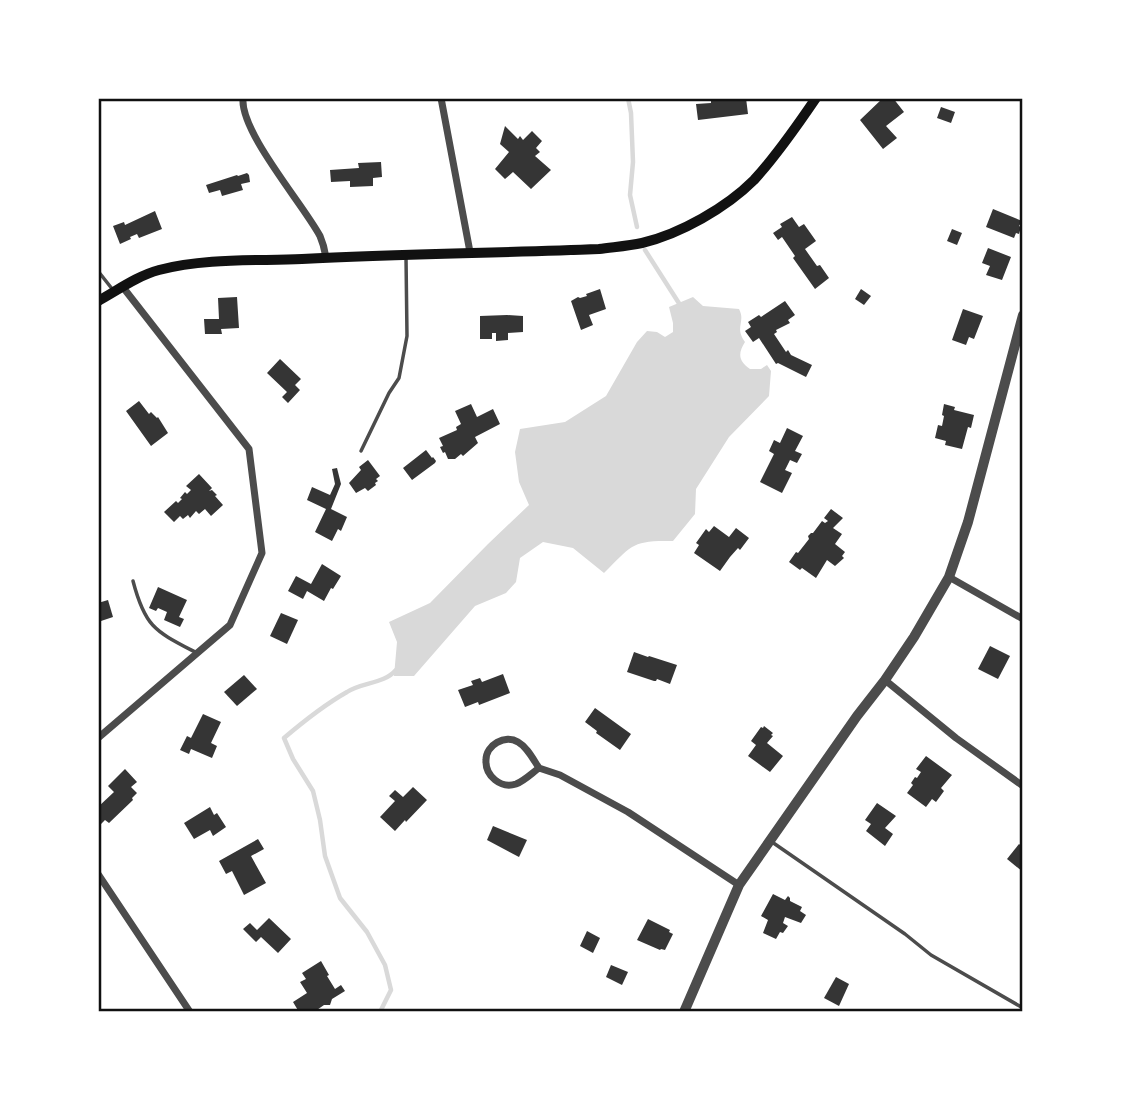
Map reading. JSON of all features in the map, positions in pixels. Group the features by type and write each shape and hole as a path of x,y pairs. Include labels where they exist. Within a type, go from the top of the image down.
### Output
{"main road":[{"path":"98,301 146,275 180,266 218,262 599,249 643,243 682,228 726,204 740,193 771,160 816,98"}],"street":[{"path":"243,98 245,113 257,139 321,238 326,258"},
{"path":"441,98 470,252"},
{"path":"98,738 230,625 262,552 249,449 118,289"},
{"path":"684,1012 739,885 857,716 886,680 949,577 968,522 1023,315"},
{"path":"949,577 1023,619"},
{"path":"886,680 956,738 1023,786"},
{"path":"539,768 516,784 503,785 494,779 487,769 485,758 490,748 499,741 509,738 521,743 539,768 560,775 628,812 739,885"},
{"path":"98,874 190,1012"}],"lane":[{"path":"361,451 399,378 407,336 406,255"},
{"path":"98,271 118,289"},
{"path":"133,580 139,603 155,629 197,653"},
{"path":"771,841 931,955 1023,1008"}],"shaded area":[{"path":"693,297 703,306 739,309 740,332 745,342 740,353 741,360 750,369 761,369 767,365 771,371 769,396 729,437 696,489 695,514 673,541 634,546 604,573 573,548 543,542 520,558 516,582 506,593 475,606 414,676 394,676 397,642 389,622 430,603 529,505 519,482 515,452 520,429 565,422 606,396 637,342 647,331 657,332 665,337 673,332 669,307"}],"building":[{"path":"726,98 746,98 748,114 698,120 696,104"},
{"path":"883,98 893,98 904,112 886,126 897,138 883,149 860,120"},
{"path":"941,107 955,112 951,123 937,118"},
{"path":"505,126 518,139 520,136 523,140 532,131 542,141 536,148 540,152 535,156 551,170 531,189 513,172 505,179 495,169 509,152 500,144"},
{"path":"381,162 382,177 373,178 373,186 350,187 350,181 331,182 330,170 359,168 358,163"},
{"path":"247,173 250,182 241,184 243,190 222,196 220,190 209,193 206,185"},
{"path":"993,209 1022,221 1019,234 1016,233 1014,238 986,227"},
{"path":"155,211 162,229 139,238 137,234 120,244 113,226 124,222 125,225"},
{"path":"792,217 799,227 804,224 816,241 805,249 829,278 815,289 782,237 778,240 773,233 782,227 780,224"},
{"path":"952,229 962,233 957,245 947,241"},
{"path":"988,248 1011,257 1002,280 986,275 990,266 982,263"},
{"path":"600,289 606,309 589,315 593,325 581,330 571,301"},
{"path":"861,289 871,296 864,305 855,299"},
{"path":"237,297 239,328 221,329 222,334 205,334 204,319 219,319 218,298"},
{"path":"785,301 795,315 788,320 790,323 776,330 774,334 786,352 788,350 791,355 812,365 806,377 776,364 759,338 753,342 745,331 751,327 748,322"},
{"path":"963,309 983,316 974,339 969,337 966,345 952,340"},
{"path":"480,316 523,316 523,332 508,333 508,340 496,341 496,333 492,333 492,339 480,339"},
{"path":"280,359 301,379 295,385 300,390 288,403 282,397 287,392 267,373"},
{"path":"139,401 149,414 151,412 158,417 168,433 151,446 126,411"},
{"path":"471,404 477,417 493,409 500,424 475,437 478,443 463,456 461,454 455,459 448,459 440,447 443,446 439,438 457,430 456,427 461,424 455,411"},
{"path":"944,404 955,407 954,410 974,415 962,449 945,445 946,441 935,438 938,425 942,426"},
{"path":"787,428 803,436 795,451 802,454 797,463 790,460 785,470 792,473 782,493 760,482 774,454 769,451 774,440 780,443"},
{"path":"426,450 436,461 412,480 403,468"},
{"path":"368,460 380,476 376,479 376,485 368,491 365,488 356,493 349,483 361,470 359,467"},
{"path":"337,468 341,484 331,509 347,517 341,531 338,529 332,541 315,532 326,509 307,500 312,487 330,495 335,484 332,469"},
{"path":"199,474 212,488 209,491 212,490 217,495 215,496 223,505 211,516 205,509 199,514 196,511 190,518 188,515 183,519 180,516 174,522 164,512 176,501 178,503 185,492 187,494 191,490 186,486"},
{"path":"831,509 843,518 833,528 842,534 835,544 845,552 842,556 844,558 835,566 827,560 816,578 789,562 822,521 828,521 824,518"},
{"path":"714,526 729,537 736,528 749,538 720,571 694,553 699,545 696,543 706,529 709,532"},
{"path":"322,564 341,576 324,601 307,591 303,599 288,591 296,576 311,584"},
{"path":"158,587 187,600 179,617 184,619 180,627 164,620 167,612 149,608"},
{"path":"108,600 113,617 98,622 98,603"},
{"path":"281,613 298,620 287,644 270,636"},
{"path":"990,646 1010,656 998,679 978,669"},
{"path":"634,652 677,665 670,684 627,672"},
{"path":"503,674 510,693 479,705 478,702 465,707 458,690 473,685 471,681 480,678 482,682"},
{"path":"244,675 257,689 237,706 224,692"},
{"path":"595,708 631,734 620,750 585,722"},
{"path":"203,714 221,722 211,743 217,746 212,758 191,749 189,754 180,750 187,736 191,738"},
{"path":"764,726 773,733 767,743 783,756 770,772 748,756 756,745 751,741"},
{"path":"926,756 952,775 941,788 944,791 936,802 932,799 926,807 907,793 915,777 921,772 916,769"},
{"path":"125,769 137,782 131,787 137,793 109,823 105,820 98,827 98,807 114,792 108,786"},
{"path":"413,787 427,800 395,831 380,817 395,801 389,796 395,790 403,797"},
{"path":"877,803 896,816 885,828 893,834 885,846 866,831 871,824 865,820"},
{"path":"210,807 226,827 213,836 210,830 194,839 184,823"},
{"path":"493,826 527,840 519,857 487,840"},
{"path":"258,839 264,849 251,856 266,883 244,895 232,871 226,874 219,861"},
{"path":"1019,844 1023,847 1023,872 1007,859"},
{"path":"773,894 785,900 788,896 790,901 802,907 800,911 806,915 801,923 785,917 783,923 788,926 776,939 763,933 768,920 761,916"},
{"path":"269,918 291,939 278,953 261,937 256,942 243,929 250,923 257,930"},
{"path":"648,919 673,934 665,950 637,940"},
{"path":"587,931 600,938 593,953 580,946"},
{"path":"321,961 335,989 341,985 345,991 332,999 330,1005 324,1005 314,1012 299,1012 293,1002 307,993 300,982 306,979 302,973"},
{"path":"611,965 628,972 622,985 606,977"},
{"path":"836,977 849,984 839,1006 824,998"}],"waterway":[{"path":"628,98 633,162 630,195 637,227"},
{"path":"645,250 682,308"},
{"path":"380,1012 391,990 385,965 367,932 340,898 325,856 313,791 293,759 284,738 339,697 385,678 396,670"}]}
